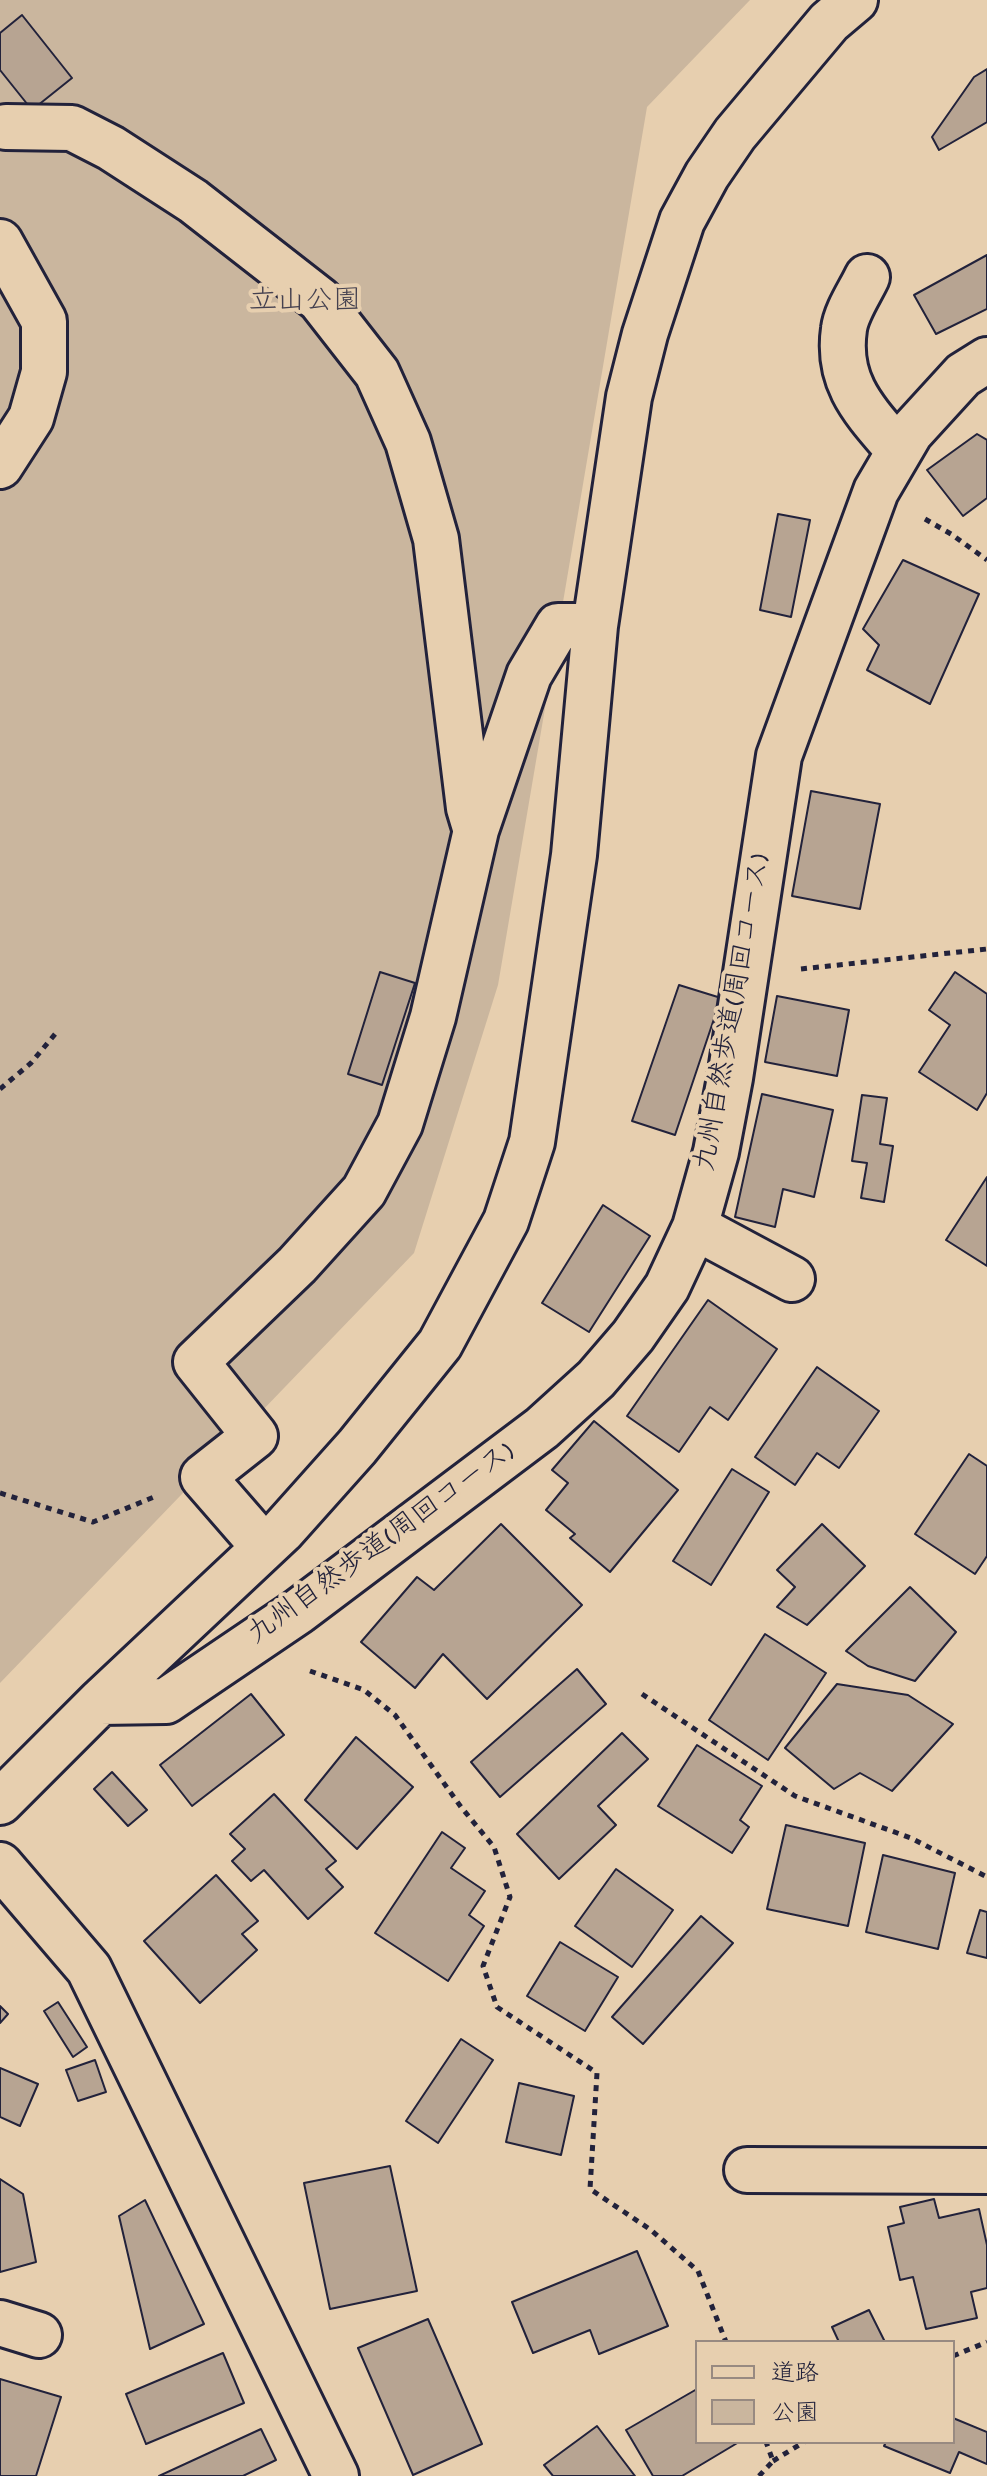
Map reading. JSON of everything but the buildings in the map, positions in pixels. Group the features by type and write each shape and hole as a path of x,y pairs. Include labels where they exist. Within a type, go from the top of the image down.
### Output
{"street":[{"path":"0,1802 100,1702 282,1531 357,1447 440,1344 506,1221 532,1142 574,855 595,626 629,397 645,334 682,221 707,175 735,134 829,22 855,0"},
{"path":"2,127 72,128 111,148 193,201 320,300 377,373 408,442 436,539 469,808 476,830"},
{"path":"0,242 44,321 44,372 31,418 0,466"},
{"path":"867,277 844,327 844,375 863,408 899,451"},
{"name":"九州自然歩道(周回コース)","path":"100,1702 166,1701 299,1611 542,1428 596,1379 633,1336 667,1287 695,1227 716,1152 779,756 876,491 910,433 963,375 987,360"},
{"path":"263,1546 203,1477 255,1436 196,1362 297,1265 364,1191 400,1124 433,1017 476,830 529,675 558,626 595,626"},
{"path":"695,1227 792,1279"},
{"path":"5,1878 89,1969 336,2476"},
{"path":"747,2170 987,2171"}],"path":[{"path":"876,491 951,534 987,560"},
{"path":"744,975 987,949"},
{"path":"0,1089 31,1063 56,1033"},
{"path":"0,1493 93,1522 203,1477"},
{"path":"299,1611 310,1671 364,1690 395,1715 494,1847 510,1897 483,1966 497,2007 597,2073 590,2189 651,2230 698,2271 725,2340"},
{"path":"642,1694 795,1796 911,1838 987,1877"},
{"path":"955,2355 987,2342"},
{"path":"767,2444 773,2461"},
{"path":"759,2476 773,2461 801,2444"}],"green space":[{"name":"立山公園","path":"0,0 750,0 647,107 498,985 414,1253 0,1683"}]}
